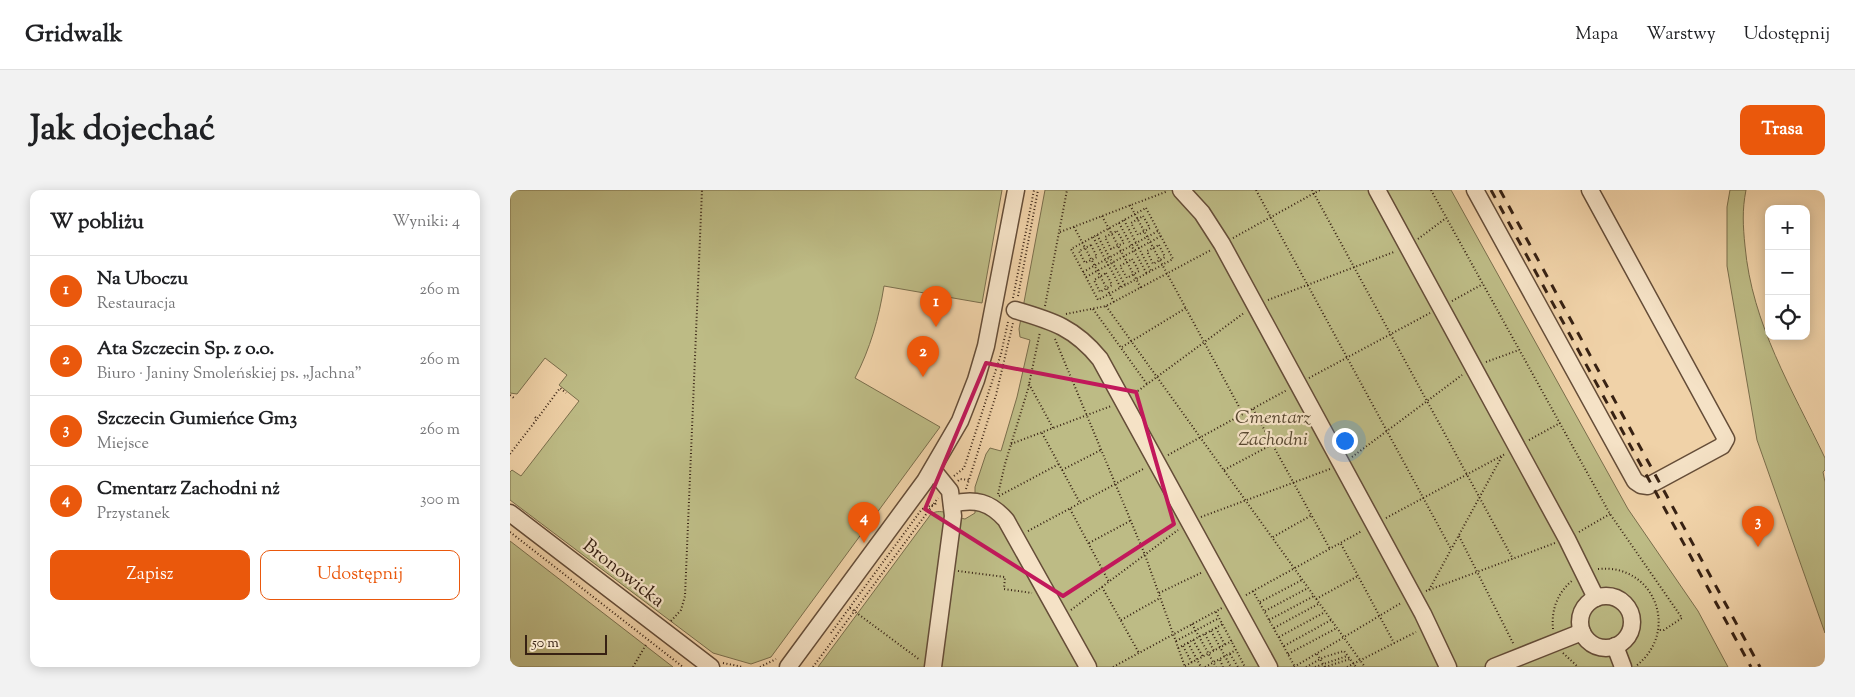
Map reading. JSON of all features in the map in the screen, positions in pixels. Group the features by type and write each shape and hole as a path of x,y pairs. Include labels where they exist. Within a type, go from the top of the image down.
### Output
{"street":[{"path":"785,661 933,470 960,421 981,366 991,326 1016,190"},
{"path":"1181,190 1202,213 1222,244 1413,596 1448,667"},
{"path":"1377,190 1567,539 1596,598"},
{"path":"1474,190 1635,481 1641,485 1648,486 1722,446 1726,439 1590,190"},
{"path":"1016,310 1045,318 1067,328 1090,347 1100,360 1269,667"},
{"path":"933,470 956,498 978,501 993,508 1006,520 1088,667"},
{"path":"928,664 946,570 956,498"},
{"name":"Bronowicka","path":"510,512 711,667"},
{"path":"1603,596 1615,598 1625,604 1632,622 1629,634 1622,643 1604,648 1594,645 1582,632 1581,614 1587,604 1596,598 1603,596"},
{"path":"1494,667 1582,632"},
{"path":"1615,646 1623,667"}],"path":[{"path":"662,629 681,610 685,596 702,190"},
{"path":"928,664 850,608 922,510 956,498 966,490 996,395 1016,310 1038,190"},
{"path":"1059,464 998,497 1045,318 1067,190"},
{"path":"1059,232 1170,190"},
{"path":"1256,190 1451,549"},
{"path":"1312,190 1513,559"},
{"path":"1045,318 1106,306 1320,190"},
{"path":"1431,190 1610,514 1682,618 1664,630 1658,630"},
{"path":"1130,205 1244,414"},
{"path":"1146,208 1174,259 1098,300 1071,249 1135,214 1146,208"},
{"path":"1102,216 1141,288"},
{"path":"1143,216 1150,228 1138,235 1131,222 1138,219 1143,216"},
{"path":"1011,444 1124,401 1255,305 1408,247 1446,218"},
{"path":"1124,220 1151,271"},
{"path":"1119,223 1147,274"},
{"path":"1074,226 1114,302"},
{"path":"1117,231 1124,243 1112,249 1105,237 1111,234 1117,231"},
{"path":"1083,272 1158,231"},
{"path":"1097,235 1125,285"},
{"path":"1086,277 1161,236"},
{"path":"1093,237 1121,288"},
{"path":"1091,245 1097,257 1085,264 1079,251 1085,248 1091,245"},
{"path":"1159,245 1165,257 1153,264 1147,251 1153,248 1159,245"},
{"path":"1132,259 1139,272 1127,278 1120,266 1127,262 1132,259"},
{"path":"1106,273 1112,286 1100,292 1094,280 1100,276 1106,273"},
{"path":"1017,537 1483,284"},
{"path":"1106,306 1365,667"},
{"path":"1121,348 1186,308"},
{"path":"1093,309 1147,384"},
{"path":"1045,318 1145,555 1185,667 1232,641"},
{"path":"1061,617 1190,521 1342,464 1473,367 1519,350"},
{"path":"1029,384 1054,428"},
{"path":"510,454 560,388 566,393"},
{"path":"510,395 514,398"},
{"path":"1254,409 1330,549"},
{"path":"1113,667 1560,423"},
{"path":"1042,432 1080,503"},
{"path":"1224,470 1273,444"},
{"path":"1062,470 1101,450"},
{"path":"1429,590 1502,456"},
{"path":"956,498 960,479 969,480"},
{"path":"1070,509 1109,582"},
{"path":"1253,590 1295,667 1413,596 1567,539 1610,514"},
{"path":"1272,537 1312,515"},
{"path":"1088,544 1130,521"},
{"path":"510,532 683,667"},
{"path":"1459,536 1519,656"},
{"path":"1340,543 1394,643"},
{"path":"1159,593 1214,566"},
{"path":"946,570 1005,577 1004,589 1043,595 1047,592"},
{"path":"1316,599 1358,576"},
{"path":"1260,602 1303,580"},
{"path":"1102,586 1139,653"},
{"path":"1264,611 1308,588"},
{"path":"1634,667 1651,650 1658,630 1658,612 1649,591"},
{"path":"1270,620 1314,596"},
{"path":"1120,620 1160,598"},
{"path":"1274,628 1320,603"},
{"path":"1216,611 1245,667"},
{"path":"1279,637 1325,612"},
{"path":"1176,641 1219,618"},
{"path":"1284,646 1331,620"},
{"path":"1192,624 1216,667"},
{"path":"1178,648 1222,624"},
{"path":"1347,667 1429,626"},
{"path":"1216,628 1226,645"},
{"path":"1288,654 1337,628"},
{"path":"1211,630 1231,667"},
{"path":"1205,634 1214,651"},
{"path":"1193,640 1203,657"},
{"path":"633,667 647,643"},
{"path":"1188,643 1201,667"},
{"path":"1183,646 1192,663"},
{"path":"1207,667 1236,650"},
{"path":"1306,667 1320,659 1344,651 1356,667"},
{"path":"1230,653 1238,667"},
{"path":"1317,653 1325,667 1350,659"},
{"path":"1315,667 1322,663 1348,656"},
{"path":"1219,660 1223,667"},
{"path":"760,667 785,661"}],"highlighted area":[{"path":"986,363 1136,392 1174,524 1063,596 925,509"}],"green space":[{"path":"510,190 1002,190 982,303 884,286 873,333 855,378 940,427 771,657 751,664 713,653 510,500 510,472 512,470 521,476 579,401 559,385 567,375 545,358 517,394 510,393"},
{"name":"Cmentarz Zachodni","path":"1045,190 1451,190 1628,509 1698,611 1728,667 818,667 931,514 943,512 965,519 975,513 975,487 986,454 990,448 1001,451 1017,397 1030,340 1020,337 1019,329"},
{"path":"1730,190 1746,190 1743,211 1744,239 1749,275 1765,329 1765,340 1769,340 1825,458 1825,470 1823,472 1825,482 1825,633 1757,440 1727,266 1727,207"},
{"path":"510,541 673,667 510,667"}],"railway":[{"path":"1491,190 1751,667"},
{"path":"1500,190 1760,667"}],"place":[{"name":"Na Uboczu","path":"936,327"},
{"name":"Ata Szczecin Sp. z o.o.","path":"923,377"},
{"name":"Cmentarz Zachodni nż","path":"864,543"},
{"name":"Szczecin Gumieńce Gm3","path":"1758,547"}]}
